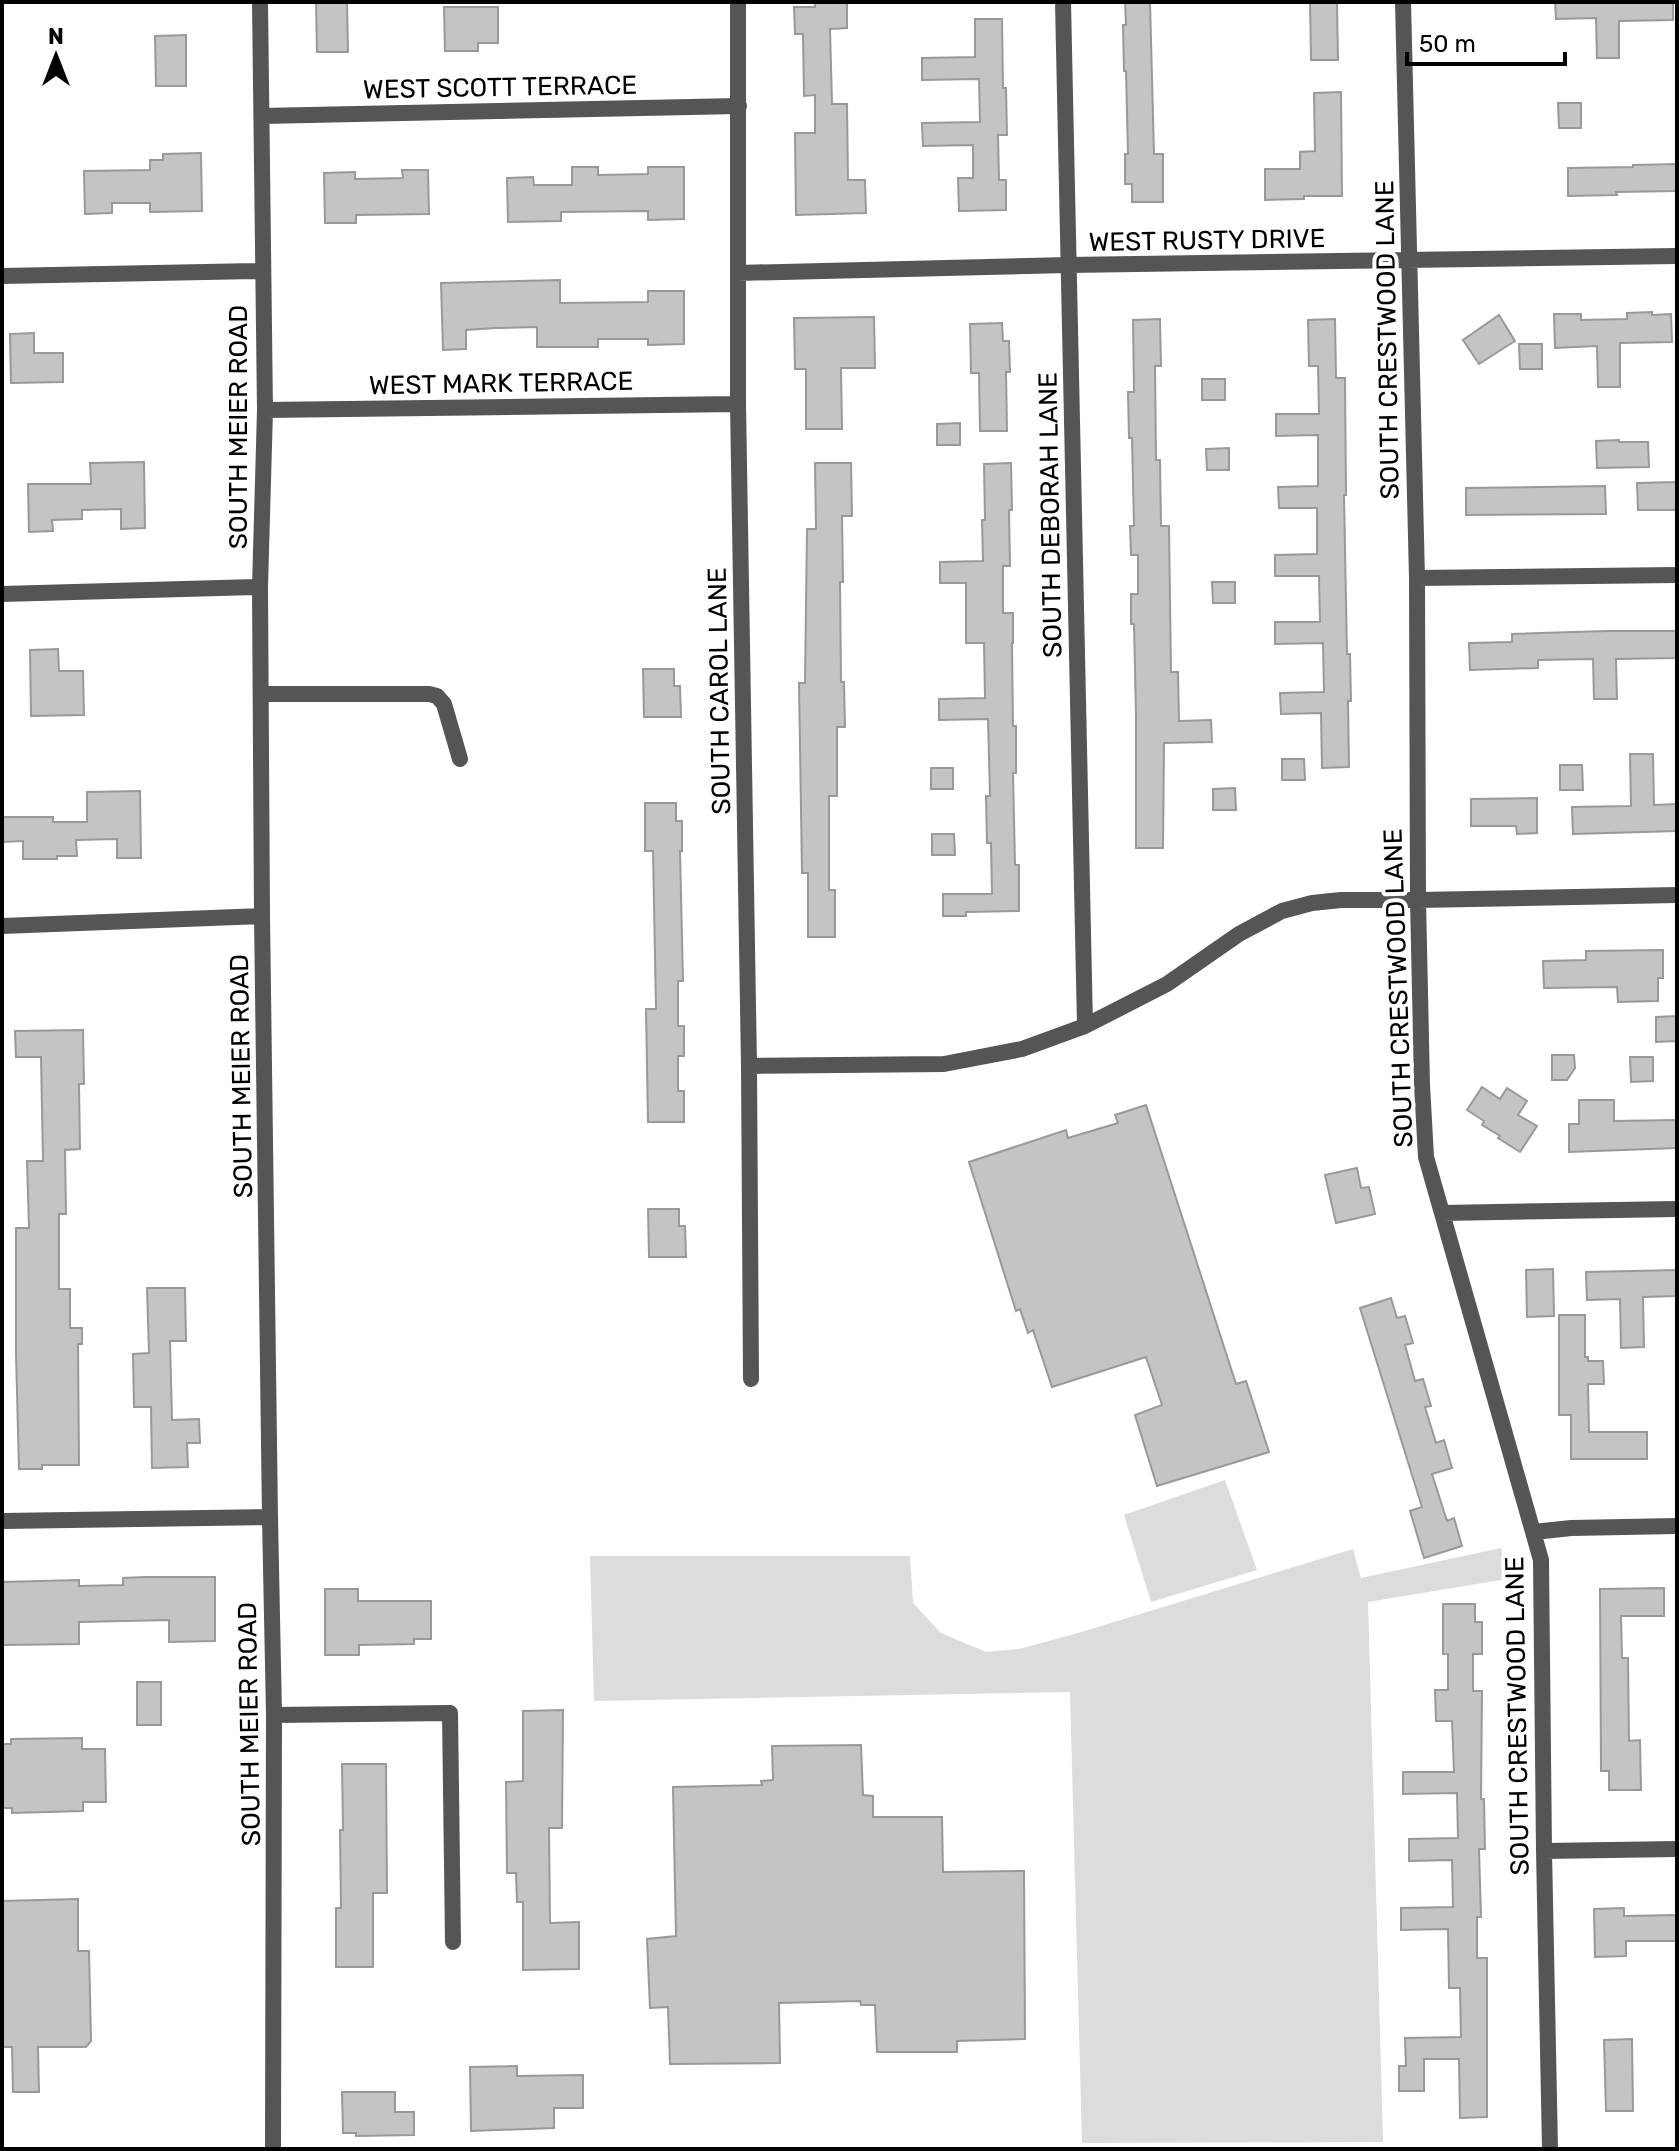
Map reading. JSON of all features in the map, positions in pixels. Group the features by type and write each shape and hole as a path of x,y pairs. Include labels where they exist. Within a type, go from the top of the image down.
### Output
{"street":[{"name":"SOUTH MEIER ROAD","path":"260,2 265,410 260,587 262,916 274,1715 273,2149"},
{"name":"SOUTH CAROL LANE","path":"738,2 738,404 751,1379"},
{"name":"SOUTH DEBORAH LANE","path":"1063,2 1085,1026"},
{"name":"SOUTH CRESTWOOD LANE","path":"1403,2 1417,578 1418,900 1426,1157 1541,1560 1550,2149"},
{"name":"WEST SCOTT TERRACE","path":"262,116 739,106"},
{"name":"WEST RUSTY DRIVE","path":"738,273 1677,256"},
{"path":"2,276 262,271"},
{"name":"WEST MARK TERRACE","path":"265,410 738,404"},
{"path":"1417,578 1677,575"},
{"path":"2,594 260,587"},
{"path":"262,694 437,696 444,704 460,759"},
{"path":"749,1066 944,1064 1022,1049 1085,1026 1167,984 1239,934 1282,911 1312,903 1677,895"},
{"path":"2,926 262,916"},
{"path":"1442,1213 1677,1209"},
{"path":"2,1521 270,1517"},
{"path":"1534,1532 1571,1528 1677,1526"},
{"path":"274,1715 450,1713 453,1942"},
{"path":"1544,1851 1677,1849"}],"shaded area":[{"path":"1225,1480 1257,1570 1151,1602 1124,1515"},
{"path":"1501,1548 1507,1579 1368,1602 1383,2142 1082,2143 1070,1692 594,1701 590,1556 910,1556 913,1603 941,1633 986,1652 1019,1649 1078,1633 1353,1549 1361,1578"}],"building":[{"path":"316,2 347,2 348,52 317,52"},
{"path":"815,2 847,2 847,28 830,29 832,104 847,104 848,180 865,180 866,213 796,215 795,133 815,133 815,95 804,96 803,34 795,34 794,7 815,7"},
{"path":"1125,2 1150,2 1154,154 1163,154 1163,202 1132,202 1132,184 1125,184 1125,154 1128,154 1123,25 1126,25"},
{"path":"1310,2 1337,2 1338,60 1311,60"},
{"path":"1555,2 1673,2 1673,20 1619,21 1619,58 1597,58 1596,18 1556,19"},
{"path":"444,7 498,7 498,43 478,43 478,51 445,51"},
{"path":"975,19 1002,19 1007,135 998,135 999,180 1006,180 1006,210 959,211 958,178 973,178 973,145 923,146 922,123 980,122 979,79 922,80 922,58 975,57"},
{"path":"186,35 186,86 156,86 155,36"},
{"path":"1341,92 1342,196 1265,200 1265,169 1300,169 1300,152 1315,151 1314,93"},
{"path":"1558,103 1581,103 1581,128 1559,128"},
{"path":"201,153 202,211 150,212 150,203 112,203 112,213 85,214 84,171 150,170 150,160 163,160 163,154"},
{"path":"1677,164 1677,191 1568,196 1568,168"},
{"path":"572,167 598,167 598,175 648,174 648,167 684,167 684,219 648,220 648,211 561,212 561,221 508,222 507,178 533,177 534,185 572,185"},
{"path":"402,170 428,170 429,214 356,215 356,223 325,223 324,173 355,172 355,179 403,178"},
{"path":"560,280 560,303 648,302 648,291 684,291 684,344 648,345 648,339 598,339 598,347 537,347 537,327 496,328 466,330 466,349 443,350 441,283"},
{"path":"1652,312 1652,315 1671,314 1672,342 1620,343 1620,387 1598,387 1597,346 1555,348 1554,314 1581,314 1581,320 1627,319 1627,313"},
{"path":"1499,315 1515,341 1479,364 1463,340"},
{"path":"874,317 875,368 841,368 842,429 806,429 806,369 795,369 794,318"},
{"path":"1160,319 1161,366 1155,366 1156,460 1160,460 1161,526 1169,526 1171,672 1178,672 1179,721 1211,720 1212,742 1164,743 1163,848 1136,848 1136,715 1131,594 1138,594 1138,555 1131,555 1130,526 1134,526 1128,392 1134,392 1133,320"},
{"path":"1335,319 1336,378 1345,378 1344,495 1347,654 1350,654 1351,701 1348,701 1349,767 1322,768 1321,713 1281,714 1280,693 1324,692 1323,643 1275,644 1275,622 1320,622 1319,576 1275,576 1275,555 1317,554 1317,508 1279,508 1278,487 1318,486 1318,435 1276,436 1276,414 1319,414 1318,366 1309,366 1308,320"},
{"path":"1002,323 1003,341 1009,341 1007,431 980,431 979,373 971,373 970,324"},
{"path":"34,333 34,353 63,353 63,382 11,383 10,334"},
{"path":"1519,344 1542,344 1542,369 1520,369"},
{"path":"1202,379 1225,379 1225,400 1202,400"},
{"path":"960,423 960,445 937,445 937,424"},
{"path":"1596,441 1648,442 1649,467 1597,468"},
{"path":"1229,448 1229,470 1207,470 1206,449"},
{"path":"144,462 145,528 121,529 121,509 82,510 82,519 52,520 53,531 29,532 28,484 91,484 90,463"},
{"path":"815,463 851,463 852,516 842,516 843,582 840,582 841,682 844,682 845,727 837,727 837,796 829,796 829,890 835,890 835,937 808,937 808,873 802,873 799,683 805,683 807,529 816,529"},
{"path":"1011,463 1010,566 1003,566 1003,613 1013,613 1016,773 1013,773 1019,911 966,912 966,916 943,916 943,894 992,894 991,843 987,843 986,796 990,796 988,719 939,720 939,699 985,698 984,643 966,643 966,583 940,583 940,562 983,561 984,464"},
{"path":"1677,482 1677,510 1638,510 1637,483"},
{"path":"1605,486 1606,514 1466,515 1466,488"},
{"path":"1212,582 1235,582 1235,603 1213,603"},
{"path":"1677,631 1677,658 1616,659 1617,699 1594,699 1593,659 1538,660 1538,668 1470,670 1469,643 1512,642 1512,634"},
{"path":"58,649 59,671 83,671 84,715 31,716 30,650"},
{"path":"643,669 674,669 674,686 680,686 681,717 644,717"},
{"path":"1630,754 1653,754 1654,805 1677,804 1677,831 1573,834 1572,807 1631,806"},
{"path":"1282,759 1304,759 1305,780 1282,780"},
{"path":"1560,765 1582,765 1583,790 1560,790"},
{"path":"931,768 953,768 953,789 931,789"},
{"path":"1235,788 1236,810 1213,810 1213,789"},
{"path":"140,791 141,858 117,858 117,839 76,840 77,856 57,856 57,859 23,859 23,841 2,842 2,817 53,817 53,822 87,822 87,792"},
{"path":"1537,798 1537,833 1517,834 1516,826 1471,826 1471,799"},
{"path":"645,803 676,803 676,821 682,821 683,981 678,981 678,1026 684,1026 684,1056 678,1056 678,1091 684,1091 684,1122 648,1122 646,1009 656,1009 653,851 645,851"},
{"path":"932,834 954,834 955,855 932,855"},
{"path":"1663,950 1663,978 1658,978 1658,1001 1618,1002 1617,987 1544,988 1543,961 1586,960 1586,951"},
{"path":"1677,1016 1677,1041 1656,1042 1656,1017"},
{"path":"83,1030 84,1084 79,1084 80,1149 65,1150 66,1214 59,1214 59,1289 70,1289 70,1328 82,1328 82,1344 78,1344 79,1465 42,1465 42,1469 19,1469 16,1228 29,1228 27,1161 43,1161 41,1057 16,1057 15,1031"},
{"path":"1552,1055 1574,1055 1575,1068 1567,1080 1552,1080"},
{"path":"1630,1057 1653,1057 1653,1081 1631,1082"},
{"path":"1482,1087 1500,1099 1507,1088 1527,1101 1518,1115 1537,1126 1520,1152 1498,1138 1500,1136 1482,1125 1484,1121 1467,1110"},
{"path":"1579,1100 1614,1100 1614,1121 1677,1120 1677,1148 1569,1152 1569,1124 1579,1124"},
{"path":"1146,1105 1236,1384 1246,1381 1269,1452 1157,1486 1135,1415 1162,1405 1146,1357 1052,1387 1033,1330 1028,1333 1020,1309 1016,1311 969,1162 1066,1130 1068,1138 1118,1123 1115,1115"},
{"path":"1357,1168 1361,1188 1369,1187 1375,1214 1336,1223 1325,1175"},
{"path":"648,1209 679,1209 679,1226 685,1226 686,1257 649,1257"},
{"path":"1553,1269 1554,1316 1527,1317 1526,1270"},
{"path":"1677,1270 1677,1296 1643,1297 1644,1347 1621,1348 1620,1299 1587,1300 1586,1272"},
{"path":"147,1288 185,1288 186,1341 170,1341 172,1420 199,1419 200,1443 187,1443 188,1467 152,1468 151,1407 134,1407 133,1354 149,1353"},
{"path":"1391,1298 1397,1318 1405,1316 1413,1343 1405,1345 1415,1381 1423,1379 1431,1406 1425,1407 1436,1443 1444,1440 1452,1468 1432,1474 1447,1521 1454,1518 1462,1546 1424,1558 1410,1511 1422,1507 1360,1308"},
{"path":"1559,1315 1585,1315 1585,1357 1588,1361 1603,1361 1604,1384 1588,1384 1589,1432 1647,1432 1647,1459 1571,1459 1571,1415 1559,1415"},
{"path":"215,1577 215,1641 169,1642 169,1620 79,1622 79,1644 2,1645 2,1582 79,1580 79,1586 123,1585 123,1578"},
{"path":"1664,1588 1664,1616 1621,1616 1622,1658 1628,1658 1629,1741 1640,1740 1641,1790 1609,1790 1609,1771 1601,1771 1600,1589"},
{"path":"325,1589 358,1589 358,1601 431,1601 431,1639 414,1639 414,1644 359,1645 359,1655 325,1655"},
{"path":"1443,1604 1475,1604 1475,1622 1482,1622 1482,1654 1473,1654 1473,1691 1482,1691 1481,1799 1484,1799 1485,1849 1479,1849 1481,1917 1477,1917 1477,1958 1487,1958 1487,2117 1460,2118 1459,2059 1424,2059 1424,2091 1399,2091 1399,2066 1406,2066 1405,2038 1461,2037 1460,1988 1449,1988 1448,1929 1401,1930 1401,1908 1453,1907 1452,1860 1409,1861 1409,1839 1458,1838 1457,1793 1403,1794 1403,1772 1454,1772 1452,1721 1436,1721 1435,1690 1448,1690 1448,1654 1443,1654"},
{"path":"137,1682 161,1682 161,1725 137,1725"},
{"path":"563,1710 562,1828 549,1828 550,1923 579,1922 579,1969 523,1970 523,1902 517,1902 516,1873 507,1873 506,1782 523,1781 523,1711"},
{"path":"82,1738 82,1749 105,1749 106,1802 83,1802 83,1811 12,1813 12,1808 2,1808 2,1744 11,1744 11,1739"},
{"path":"861,1745 863,1795 873,1796 873,1817 942,1817 943,1872 1024,1871 1025,2039 957,2041 957,2052 877,2052 875,2005 861,2005 860,2001 779,2003 780,2063 670,2064 668,2007 650,2008 647,1939 676,1936 673,1787 762,1785 761,1781 773,1780 772,1746"},
{"path":"342,1764 386,1764 387,1893 373,1893 373,1967 336,1967 336,1908 341,1908"},
{"path":"78,1899 78,1951 89,1951 91,2041 86,2047 38,2047 39,2092 13,2092 12,2047 2,2047 2,1901"},
{"path":"1624,1908 1624,1916 1677,1915 1677,1941 1626,1941 1626,1956 1595,1957 1594,1909"},
{"path":"1632,2039 1633,2111 1606,2111 1604,2040"},
{"path":"517,2066 517,2076 583,2075 583,2108 554,2108 554,2128 471,2131 470,2067"},
{"path":"342,2092 395,2092 395,2112 414,2112 414,2135 356,2136 356,2133 343,2133"}]}
